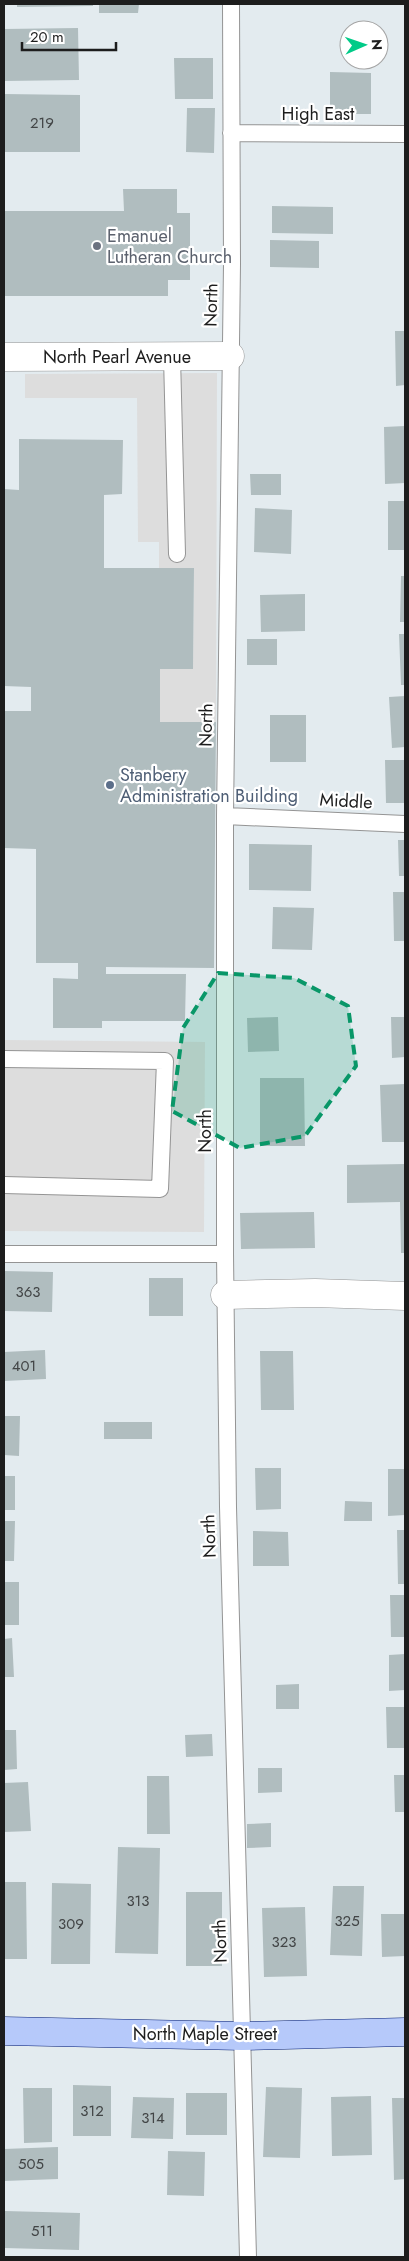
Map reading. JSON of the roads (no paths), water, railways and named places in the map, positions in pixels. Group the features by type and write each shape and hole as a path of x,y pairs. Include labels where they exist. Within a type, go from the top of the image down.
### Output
{"street":[{"name":"North Pearl Avenue","path":"4,357 230,356"},
{"path":"226,1296 316,1293 405,1296"},
{"name":"North Maple Street","path":"4,2031 242,2036 405,2032"}],"lane":[{"name":"North","path":"231,4 230,356 225,816 225,1254 228,1507 248,2257"},
{"name":"High East","path":"231,133 405,134"},
{"path":"172,357 177,554"},
{"name":"Middle","path":"225,816 405,824"},
{"path":"4,1059 165,1061 160,1189 4,1185"},
{"path":"4,1254 225,1254"}],"place":[{"name":"Emanuel Lutheran Church","path":"97,246"},
{"name":"Stanbery Administration Building","path":"110,785"}]}
